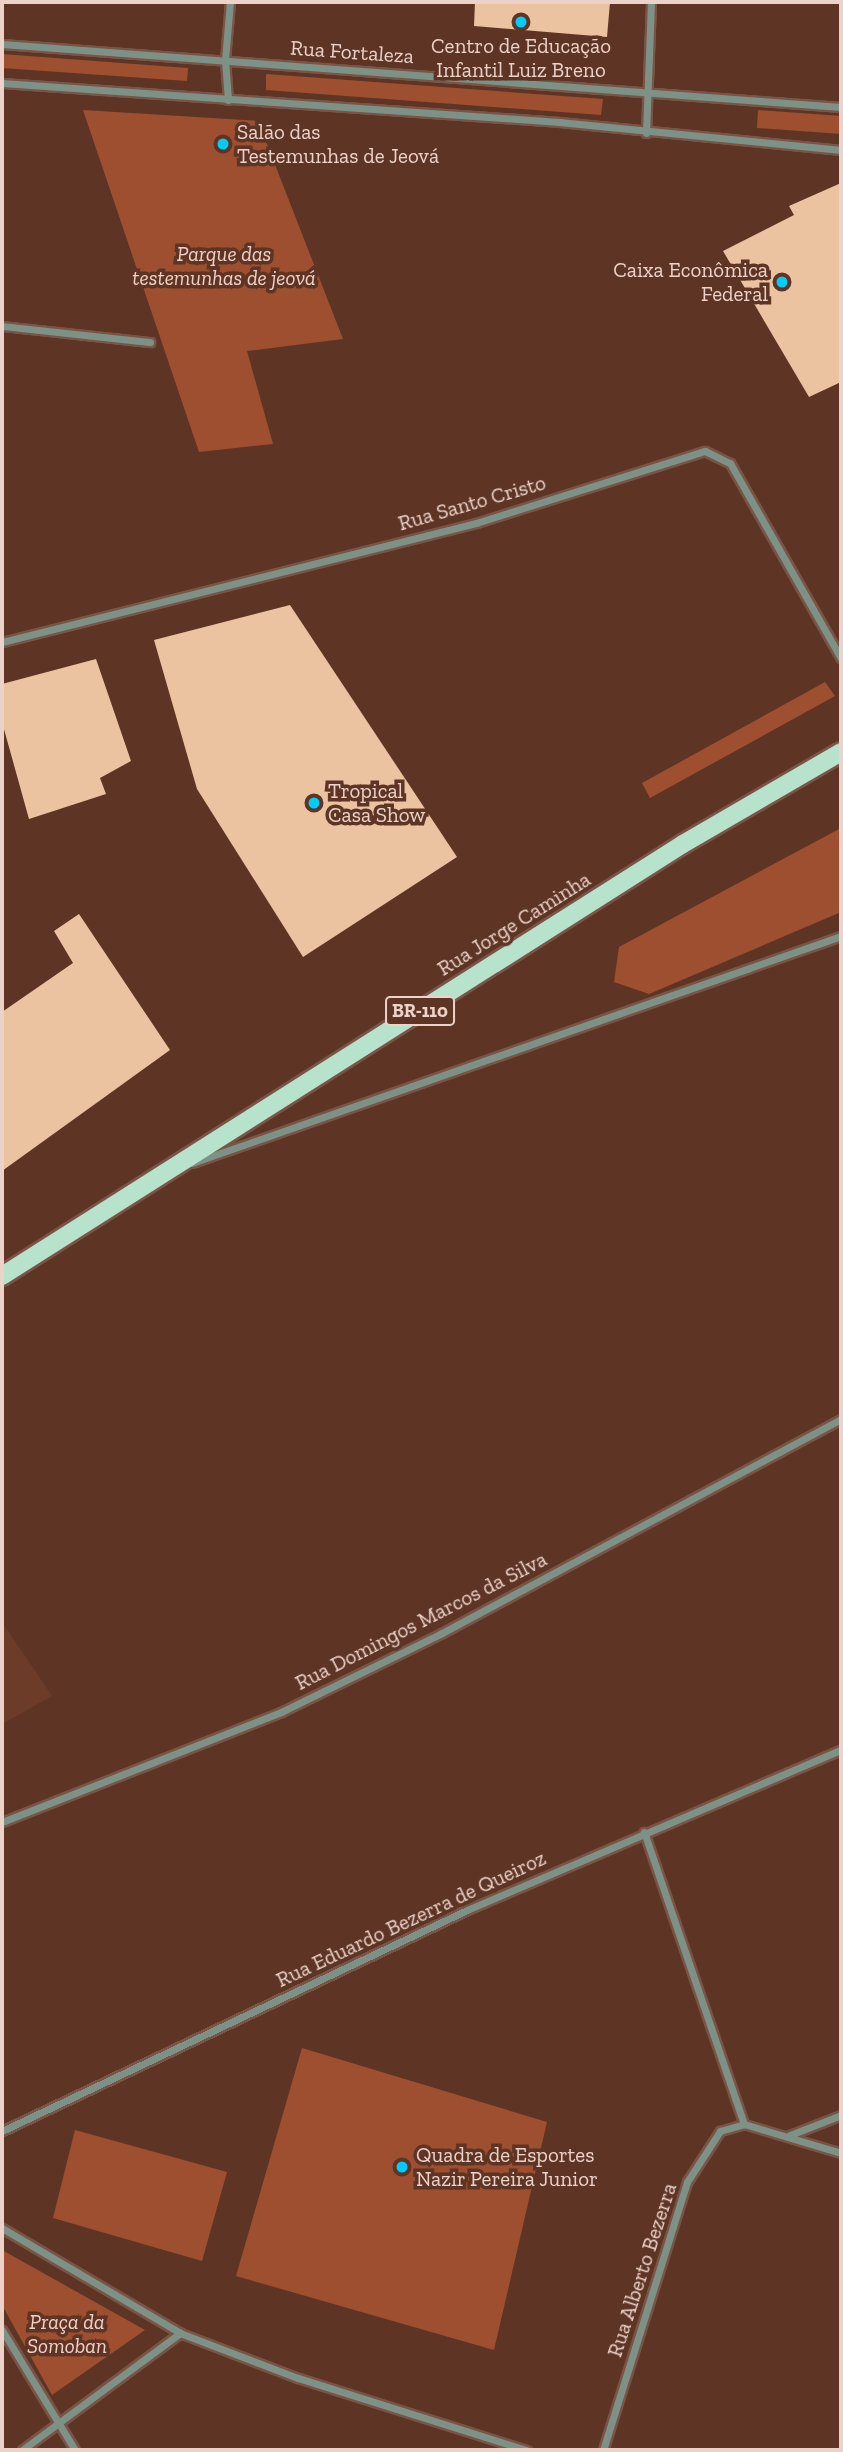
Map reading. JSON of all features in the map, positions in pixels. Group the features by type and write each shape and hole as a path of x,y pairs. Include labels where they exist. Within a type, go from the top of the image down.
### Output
{"main road":[{"name":"Rua Jorge Caminha","path":"2,1276 683,845 841,752"}],"street":[{"path":"228,100 225,60 230,2"},
{"path":"646,132 645,91 651,2"},
{"name":"Rua Fortaleza","path":"2,44 841,107"},
{"path":"2,83 646,132 841,150"},
{"path":"2,326 149,342"},
{"name":"Rua Santo Cristo","path":"2,642 476,523 705,451 730,463 841,658"},
{"path":"158,1175 841,936"},
{"name":"Rua Domingos Marcos da Silva","path":"2,1822 281,1712 442,1633 841,1419"},
{"name":"Rua Eduardo Bezerra de Queiroz","path":"2,2131 644,1832 841,1750"},
{"path":"644,1832 744,2124 841,2153"},
{"path":"790,2136 841,2115"},
{"name":"Rua Alberto Bezerra","path":"603,2450 687,2182 720,2131 744,2124"},
{"path":"2,2228 180,2333 298,2378 527,2450"},
{"path":"2,2330 75,2450"},
{"path":"23,2450 180,2333"}],"shaded area":[{"path":"2,1622 52,1696 2,1724"}],"green space":[{"path":"2,54 188,68 187,81 2,68"},
{"path":"266,74 603,99 601,115 266,90"},
{"name":"Parque das testemunhas de jeová","path":"83,110 258,121 343,339 247,351 273,444 199,452"},
{"path":"758,110 841,116 841,134 757,128"},
{"path":"825,682 835,696 650,798 642,783"},
{"path":"841,828 841,912 649,994 614,982 619,947"},
{"name":"Quadra de Esportes Nazir Pereira Junior","path":"302,2048 547,2122 494,2350 236,2276"},
{"path":"75,2130 227,2172 202,2261 53,2218"},
{"name":"Praça da Somoban","path":"2,2250 145,2330 52,2395 2,2305"}],"building":[{"path":"475,2 610,2 607,37 474,26"},
{"name":"Caixa Econômica Federal","path":"841,183 841,382 809,397 723,251 794,215 789,206"},
{"name":"Tropical Casa Show","path":"290,605 457,857 303,957 197,789 154,640"},
{"path":"96,659 131,761 100,778 106,794 29,819 2,722 2,684"},
{"path":"79,914 170,1050 2,1171 2,1012 73,963 54,931"}],"place":[{"name":"Centro de Educação Infantil Luiz Breno","path":"521,22"},
{"name":"Salão das Testemunhas de Jeová","path":"223,144"},
{"name":"Caixa Econômica Federal","path":"782,282"},
{"name":"Tropical Casa Show","path":"314,803"},
{"name":"Quadra de Esportes Nazir Pereira Junior","path":"402,2167"}]}
